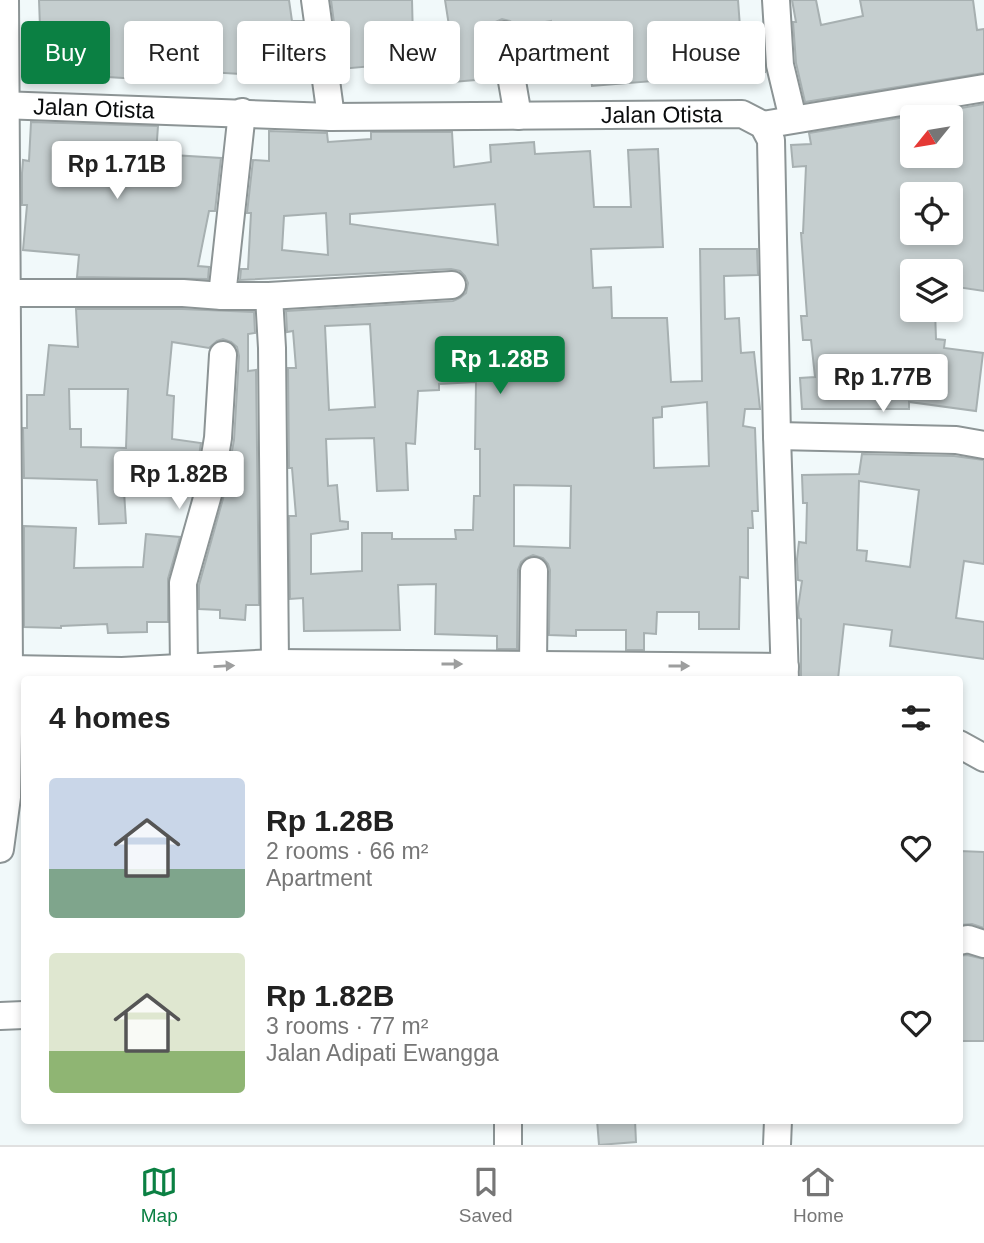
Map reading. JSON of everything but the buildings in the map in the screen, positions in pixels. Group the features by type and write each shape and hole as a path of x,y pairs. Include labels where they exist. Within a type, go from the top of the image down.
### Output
{"street":[{"path":"5,0 3,105 8,293 9,669 7,797 0,849 21,848"},
{"path":"315,0 331,117"},
{"path":"776,0 780,65 793,119"},
{"path":"512,84 518,116"},
{"path":"9,669 122,671 275,663 533,665 785,673 771,140 763,125 984,88"},
{"name":"Jalan Otista","path":"3,105 331,117 743,114 763,125"},
{"path":"222,296 242,112"},
{"path":"8,293 269,296 452,285"},
{"path":"269,296 275,663"},
{"path":"184,668 183,583 209,491 219,438 223,355"},
{"path":"777,436 956,440 984,445"},
{"path":"533,665 534,571"},
{"path":"963,746 984,758"},
{"path":"963,940 984,944"},
{"path":"0,1016 21,1015"},
{"path":"508,1124 508,1145"},
{"path":"777,1145 778,1124"}]}
